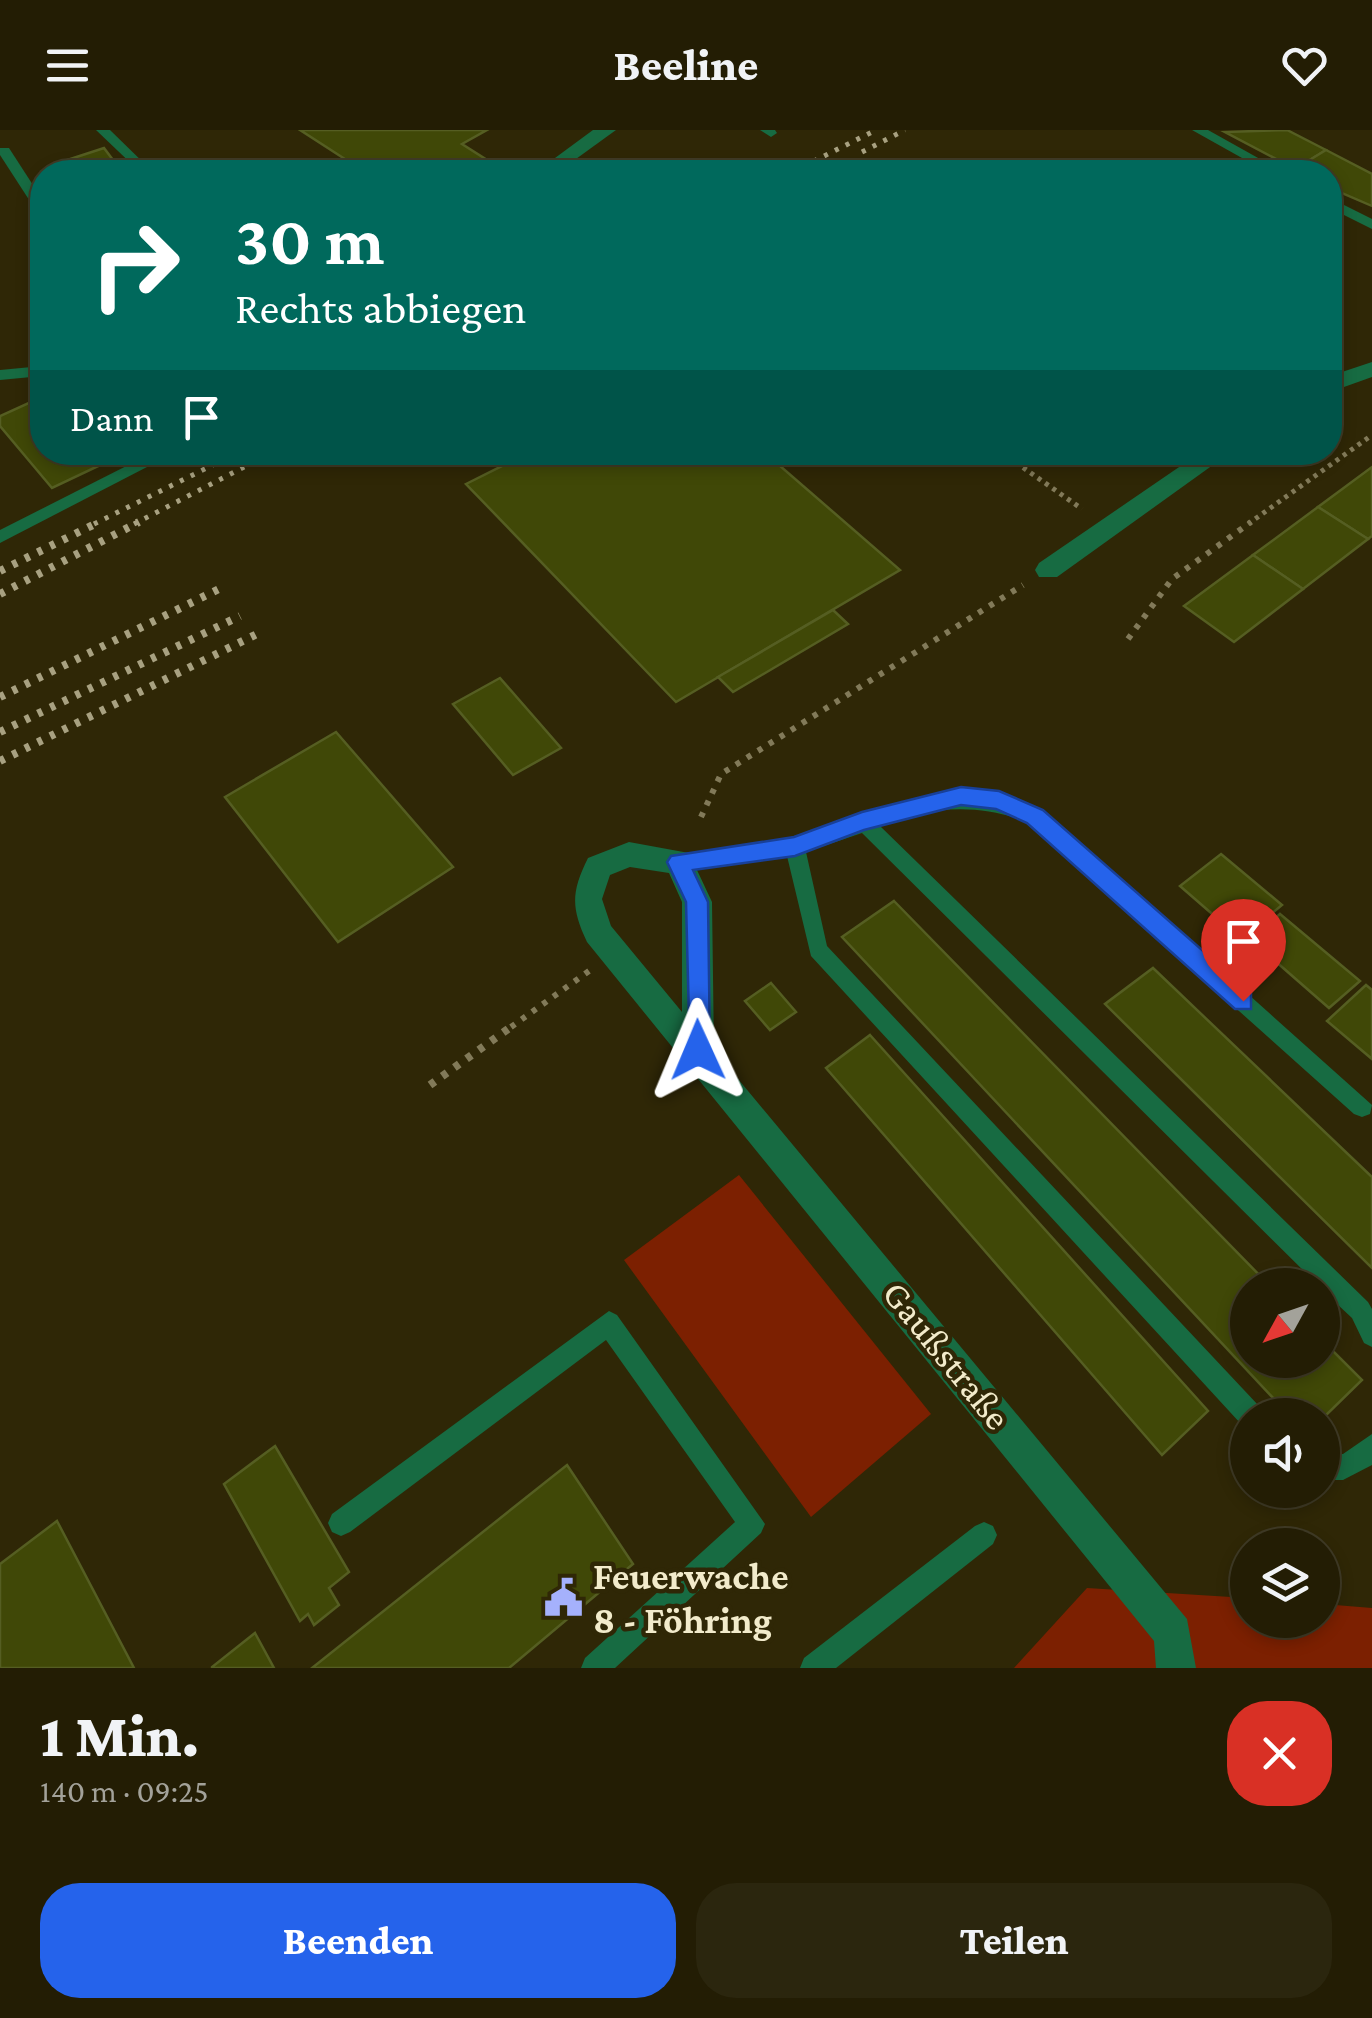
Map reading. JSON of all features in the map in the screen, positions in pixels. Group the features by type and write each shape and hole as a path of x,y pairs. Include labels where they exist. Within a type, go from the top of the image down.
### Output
{"street":[{"path":"563,160 606,130"},
{"path":"1342,380 1372,369"},
{"path":"1048,570 1199,465"},
{"name":"Gaußstraße","path":"678,862 629,854 598,867 587,899 598,933 698,1050 1173,1633 1176,1668"},
{"path":"678,862 697,902 698,1050"}],"lane":[{"path":"102,130 133,160"},
{"path":"1198,130 1254,160"},
{"path":"4,151 30,191"},
{"path":"1342,208 1372,224"},
{"path":"0,375 30,372"},
{"path":"0,537 142,465"},
{"path":"678,862 795,846 862,821 961,796 999,800 1035,816 1362,1107"},
{"path":"862,821 1360,1310 1372,1335"},
{"path":"795,846 818,950 1234,1398"},
{"path":"341,1523 609,1323 752,1524 594,1668"},
{"path":"1340,1467 1360,1461 1372,1447"},
{"path":"814,1668 984,1536"}],"path":[{"path":"1342,457 1372,435"},
{"path":"1020,465 1108,527"},
{"path":"1128,639 1172,579 1330,465"},
{"path":"700,816 721,774 1048,570"},
{"path":"430,1085 615,953"}],"shaded area":[{"path":"739,1175 931,1414 811,1517 624,1260"},
{"path":"1087,1588 1230,1597 1230,1638 1340,1638 1340,1605 1372,1608 1372,1668 1014,1668"}],"building":[{"path":"300,130 487,130 462,144 487,160 346,160"},
{"path":"1287,130 1326,150 1310,160 1278,160 1225,132"},
{"path":"104,148 113,160 67,160"},
{"path":"1326,150 1372,174 1372,206 1342,193 1342,160 1310,160"},
{"path":"30,402 30,462 0,426 0,416"},
{"path":"33,465 100,465 52,488"},
{"path":"504,465 779,465 900,570 676,702 466,484"},
{"path":"1372,467 1372,536 1368,539 1318,507"},
{"path":"1318,507 1368,539 1303,589 1253,555"},
{"path":"1253,555 1303,589 1234,642 1184,606"},
{"path":"833,610 848,624 733,692 718,677"},
{"path":"500,678 561,748 513,775 453,704"},
{"path":"336,732 453,867 338,942 225,797"},
{"path":"1221,854 1282,905 1241,939 1180,886"},
{"path":"894,901 1252,1268 1230,1268 1230,1352 842,937"},
{"path":"1280,914 1360,981 1329,1008 1250,939"},
{"path":"1250,939 1268,954 1248,971 1230,955"},
{"path":"1153,968 1372,1177 1372,1268 1105,1004"},
{"path":"771,983 796,1012 770,1030 745,1001"},
{"path":"1366,985 1372,990 1372,1059 1327,1021"},
{"path":"870,1035 1208,1411 1162,1455 826,1068"},
{"path":"1340,1358 1362,1380 1340,1401 1340,1398 1273,1398 1254,1378 1340,1378"},
{"path":"275,1446 349,1572 329,1588 339,1605 314,1625 308,1614 300,1621 224,1484"},
{"path":"567,1465 633,1564 509,1668 312,1668"},
{"path":"57,1521 134,1668 0,1668 0,1564"},
{"path":"255,1633 274,1668 212,1668 212,1667"}],"railway":[{"path":"816,160 876,130"},
{"path":"862,152 905,130"},
{"path":"94,524 213,465"},
{"path":"134,524 248,465"},
{"path":"0,571 99,522"},
{"path":"0,594 139,522"},
{"path":"0,697 223,587"},
{"path":"0,732 240,616"},
{"path":"0,761 257,634"}],"place":[{"name":"Feuerwache 8 - Föhring","path":"563,1598"}],"route":[{"path":"698,1050 697,902 678,862 795,846 862,821 961,796 999,800 1035,816 1243,1001"}]}
